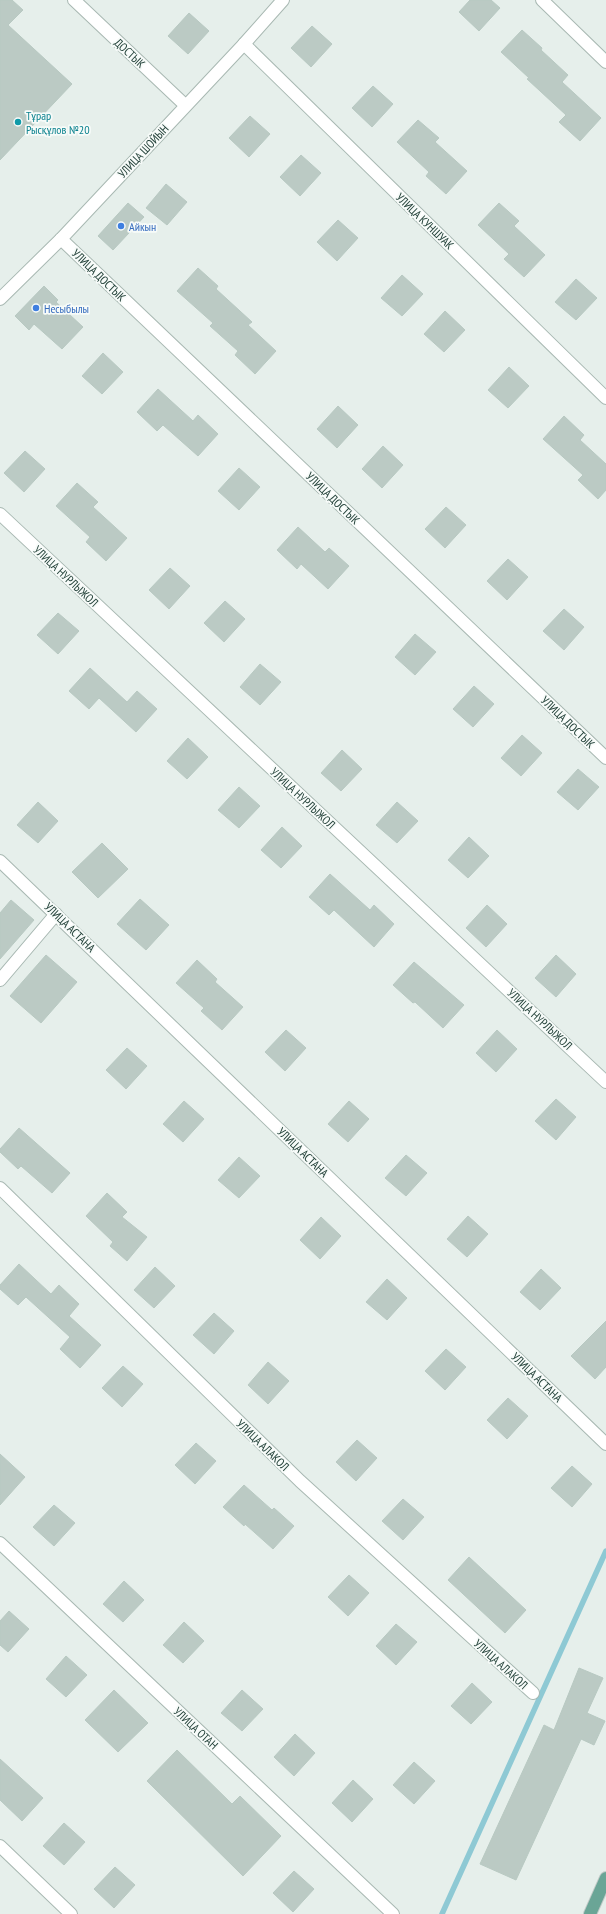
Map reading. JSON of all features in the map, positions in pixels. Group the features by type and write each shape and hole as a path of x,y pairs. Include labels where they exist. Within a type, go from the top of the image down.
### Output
{"main road":[{"path":"590,1914 602,1896 606,1878"}],"street":[{"name":"ДОСТЫК","path":"74,0 186,105"},
{"name":"УЛИЦА ШОЙЫН","path":"0,299 61,239 244,44 283,0"},
{"path":"542,0 606,62"},
{"name":"УЛИЦА КУНШУАК","path":"244,44 606,398"},
{"name":"УЛИЦА ДОСТЫК","path":"61,239 606,758"},
{"name":"УЛИЦА НУРЛЫЖОЛ","path":"0,514 606,1082"},
{"name":"УЛИЦА АСТАНА","path":"0,861 606,1444"},
{"path":"0,980 56,914"},
{"name":"УЛИЦА АЛАКОЛ","path":"0,1188 300,1481 533,1693"},
{"name":"УЛИЦА ОТАН","path":"0,1543 393,1914"},
{"path":"0,1846 71,1914"}],"building":[{"name":"Тұрар Рысқұлов №20","path":"0,0 12,0 23,10 8,25 72,84 0,160"},
{"path":"470,0 491,0 500,8 479,31 459,12"},
{"path":"189,13 209,31 188,54 168,36"},
{"path":"312,26 332,44 311,67 291,48"},
{"path":"522,30 568,75 562,82 601,118 580,141 559,122 566,115 527,79 529,78 501,52"},
{"path":"373,86 393,104 372,127 352,108"},
{"path":"250,116 270,134 249,157 229,138"},
{"path":"418,120 439,138 435,142 467,171 446,194 426,176 429,172 397,142"},
{"path":"301,155 321,173 300,196 280,177"},
{"path":"166,184 187,202 167,225 146,208"},
{"name":"Айкын","path":"128,203 144,217 113,250 98,236"},
{"path":"499,203 519,221 514,226 545,255 524,277 504,259 509,254 478,225"},
{"path":"338,220 358,238 337,261 317,242"},
{"path":"198,268 218,286 216,289 252,322 248,325 276,351 255,374 235,355 238,351 210,326 213,323 177,291"},
{"path":"402,275 423,294 402,316 381,298"},
{"path":"576,279 597,298 576,320 555,302"},
{"path":"44,286 58,300 56,302 83,327 62,349 34,324 29,330 15,316"},
{"path":"445,311 465,330 444,352 424,334"},
{"path":"103,353 123,372 102,394 82,376"},
{"path":"509,367 529,386 508,408 488,390"},
{"path":"158,389 193,421 198,415 218,434 198,456 163,425 157,431 137,412"},
{"path":"338,406 358,425 337,448 317,429"},
{"path":"564,416 584,435 580,440 606,464 606,490 598,499 578,480 583,475 543,439"},
{"path":"383,446 403,465 382,488 362,469"},
{"path":"25,451 45,469 24,492 4,473"},
{"path":"239,468 260,487 239,510 218,491"},
{"path":"77,483 98,502 93,507 127,538 106,561 86,542 90,537 56,506"},
{"path":"446,507 466,525 445,548 425,529"},
{"path":"298,527 325,552 329,548 349,566 328,589 301,564 297,569 277,550"},
{"path":"508,559 528,577 507,600 487,581"},
{"path":"170,568 190,586 169,609 149,590"},
{"path":"225,601 245,619 224,642 204,623"},
{"path":"564,609 584,627 564,650 543,631"},
{"path":"58,613 79,631 58,654 37,635"},
{"path":"415,634 436,652 415,675 395,657"},
{"path":"260,664 281,682 260,705 240,687"},
{"path":"90,668 127,702 137,691 157,709 136,732 99,698 89,709 69,691"},
{"path":"474,686 494,704 473,727 453,709"},
{"path":"522,735 542,753 521,776 501,758"},
{"path":"188,738 208,757 187,779 167,761"},
{"path":"342,750 362,769 341,791 321,773"},
{"path":"578,769 599,787 578,810 557,792"},
{"path":"239,787 260,806 239,828 218,810"},
{"path":"38,802 58,821 38,843 17,825"},
{"path":"397,802 418,821 397,843 376,825"},
{"path":"282,827 302,846 281,868 261,850"},
{"path":"469,837 489,856 468,878 448,860"},
{"path":"102,843 128,869 98,898 72,872"},
{"path":"330,874 370,910 374,905 394,924 374,947 334,910 329,915 309,897"},
{"path":"140,899 169,925 146,950 117,924"},
{"path":"11,900 34,920 0,959 0,913"},
{"path":"487,905 507,924 486,947 466,928"},
{"path":"46,955 77,982 41,1023 10,996"},
{"path":"556,955 576,974 556,997 535,978"},
{"path":"197,960 217,979 215,982 243,1007 222,1030 201,1011 204,1008 176,983"},
{"path":"414,962 464,1005 443,1028 415,1002 413,1003 393,985"},
{"path":"286,1030 306,1048 285,1071 265,1052"},
{"path":"497,1030 517,1049 496,1072 476,1053"},
{"path":"127,1048 147,1066 126,1089 106,1070"},
{"path":"556,1099 576,1117 556,1140 535,1121"},
{"path":"184,1101 204,1119 183,1142 163,1124"},
{"path":"349,1101 369,1119 348,1142 328,1124"},
{"path":"19,1128 70,1173 52,1193 21,1166 18,1169 0,1152 0,1149"},
{"path":"406,1155 427,1173 406,1196 385,1178"},
{"path":"239,1157 260,1176 239,1198 218,1180"},
{"path":"107,1193 127,1212 122,1217 147,1237 127,1261 110,1246 113,1242 86,1216"},
{"path":"468,1216 488,1234 467,1257 447,1239"},
{"path":"321,1217 341,1236 320,1259 300,1240"},
{"path":"19,1264 51,1294 59,1285 79,1304 69,1316 101,1345 80,1368 60,1349 70,1337 26,1297 18,1305 0,1289 0,1285"},
{"path":"155,1267 175,1286 154,1308 134,1290"},
{"path":"541,1269 561,1288 540,1310 520,1292"},
{"path":"387,1279 407,1298 387,1320 366,1302"},
{"path":"214,1313 234,1331 214,1354 193,1335"},
{"path":"606,1321 606,1367 595,1379 571,1356"},
{"path":"446,1349 466,1367 445,1390 425,1371"},
{"path":"268,1362 289,1381 268,1404 248,1385"},
{"path":"123,1366 143,1384 122,1407 102,1388"},
{"path":"508,1398 528,1416 507,1439 487,1420"},
{"path":"357,1440 377,1458 356,1481 336,1462"},
{"path":"196,1443 216,1461 195,1484 175,1465"},
{"path":"0,1454 25,1477 0,1505"},
{"path":"572,1466 592,1484 572,1507 551,1488"},
{"path":"244,1485 272,1510 274,1508 294,1526 273,1549 223,1507"},
{"path":"403,1499 424,1517 403,1540 382,1521"},
{"path":"54,1505 75,1523 54,1546 33,1527"},
{"path":"469,1557 526,1610 505,1633 448,1580"},
{"path":"349,1575 369,1593 348,1616 328,1597"},
{"path":"124,1581 144,1600 123,1622 103,1604"},
{"path":"9,1611 29,1629 8,1652 0,1645 0,1621"},
{"path":"184,1622 204,1641 183,1663 163,1645"},
{"path":"396,1624 417,1642 396,1665 376,1646"},
{"path":"66,1656 87,1675 66,1697 46,1679"},
{"path":"579,1668 603,1678 587,1713 605,1721 594,1745 581,1739 516,1880 480,1864 544,1725 554,1730"},
{"path":"472,1683 492,1702 471,1724 451,1706"},
{"path":"114,1690 148,1723 118,1752 85,1720"},
{"path":"242,1690 263,1709 242,1731 221,1713"},
{"path":"295,1734 315,1753 294,1776 274,1757"},
{"path":"177,1750 232,1804 240,1796 281,1836 243,1876 147,1781"},
{"path":"0,1759 43,1798 22,1821 0,1800"},
{"path":"414,1762 435,1781 414,1804 393,1785"},
{"path":"353,1780 373,1799 352,1822 332,1803"},
{"path":"64,1823 85,1842 64,1865 43,1846"},
{"path":"115,1867 135,1885 114,1908 94,1889"},
{"path":"294,1871 314,1889 293,1912 273,1893"}],"waterway":[{"path":"442,1914 606,1551"}],"place":[{"name":"Тұрар Рысқұлов №20","path":"18,122"},
{"name":"Айкын","path":"121,226"},
{"name":"Несыбылы","path":"36,308"}]}
